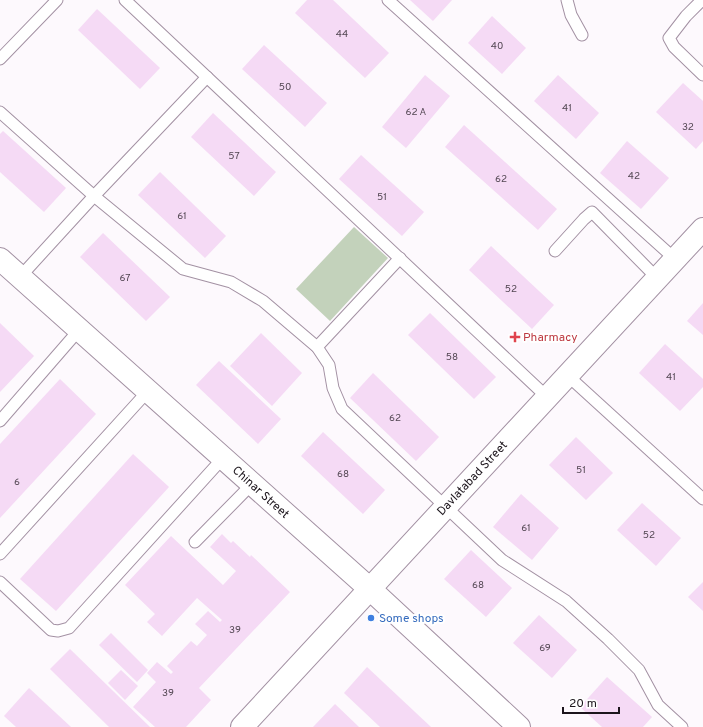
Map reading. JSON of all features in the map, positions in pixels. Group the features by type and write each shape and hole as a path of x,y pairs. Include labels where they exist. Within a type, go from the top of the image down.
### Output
{"street":[{"name":"Davlatabad Street","path":"242,727 703,229"},
{"name":"Chinar Street","path":"0,259 370,589 513,725"}],"lane":[{"path":"0,59 56,0"},
{"path":"124,0 547,397"},
{"path":"388,0 675,259"},
{"path":"567,0 571,15 582,35"},
{"path":"702,0 686,16 669,38 674,47 703,75"},
{"path":"20,277 94,196 207,78"},
{"path":"0,112 94,196 183,269 231,282 263,301 317,347 329,365 333,388 342,409 502,560 566,601 608,639 639,670 658,704 682,727"},
{"path":"555,251 592,212 657,278"},
{"path":"317,347 400,258"},
{"path":"0,421 80,330"},
{"path":"567,375 703,499"},
{"path":"0,554 148,391"},
{"path":"0,582 51,630 58,631 69,628 223,458"},
{"path":"195,542 252,484"}],"green space":[{"path":"354,227 388,258 330,321 296,289"}],"building":[{"path":"307,0 333,0 389,53 365,78 295,13"},
{"path":"410,0 452,0 433,21"},
{"path":"97,9 160,68 140,89 78,30"},
{"path":"492,16 526,48 502,74 468,43"},
{"path":"264,45 327,103 305,127 242,69"},
{"path":"425,75 450,96 406,148 382,127"},
{"path":"558,75 599,113 576,139 534,101"},
{"path":"683,83 703,101 703,141 696,149 656,112"},
{"path":"213,113 276,172 254,196 191,137"},
{"path":"464,125 557,209 538,230 445,147"},
{"path":"3,131 66,188 44,212 0,172 0,134"},
{"path":"627,141 669,178 641,209 600,173"},
{"path":"361,155 424,212 402,236 339,179"},
{"path":"160,172 226,236 205,258 138,195"},
{"path":"103,233 170,297 146,321 80,257"},
{"path":"491,246 554,305 532,329 469,270"},
{"path":"703,303 703,335 687,321"},
{"path":"430,313 496,377 474,399 408,335"},
{"path":"0,323 34,356 0,392"},
{"path":"261,333 302,373 272,406 230,366"},
{"path":"665,344 703,379 703,387 680,411 639,373"},
{"path":"219,361 281,419 258,444 196,385"},
{"path":"373,373 439,437 416,461 350,398"},
{"path":"60,379 96,414 0,518 0,444"},
{"path":"323,432 385,490 363,514 301,456"},
{"path":"576,437 613,473 586,500 549,465"},
{"path":"133,454 169,487 56,611 20,579"},
{"path":"521,494 559,528 532,560 493,527"},
{"path":"642,503 681,538 656,566 617,530"},
{"path":"222,534 231,543 233,541 250,557 251,555 290,592 199,688 211,700 186,727 155,727 133,707 156,682 147,673 157,662 171,674 173,672 167,666 191,641 197,646 207,635 195,624 208,611 220,622 222,620 197,598 162,636 147,622 155,614 125,585 171,536 223,585 236,571 210,547"},
{"path":"471,550 512,588 486,617 444,579"},
{"path":"703,582 703,611 688,597"},
{"path":"539,615 577,650 552,678 513,643"},
{"path":"111,633 148,670 137,682 99,645"},
{"path":"70,649 150,727 109,727 50,669"},
{"path":"367,667 431,727 380,727 344,693"},
{"path":"121,670 138,686 125,700 108,683"},
{"path":"607,677 652,717 643,727 602,727 580,707"},
{"path":"29,688 71,727 16,727 4,716"},
{"path":"335,704 359,727 313,727"}],"place":[{"name":"Pharmacy","path":"515,337"},
{"name":"Some shops","path":"371,618"}]}
